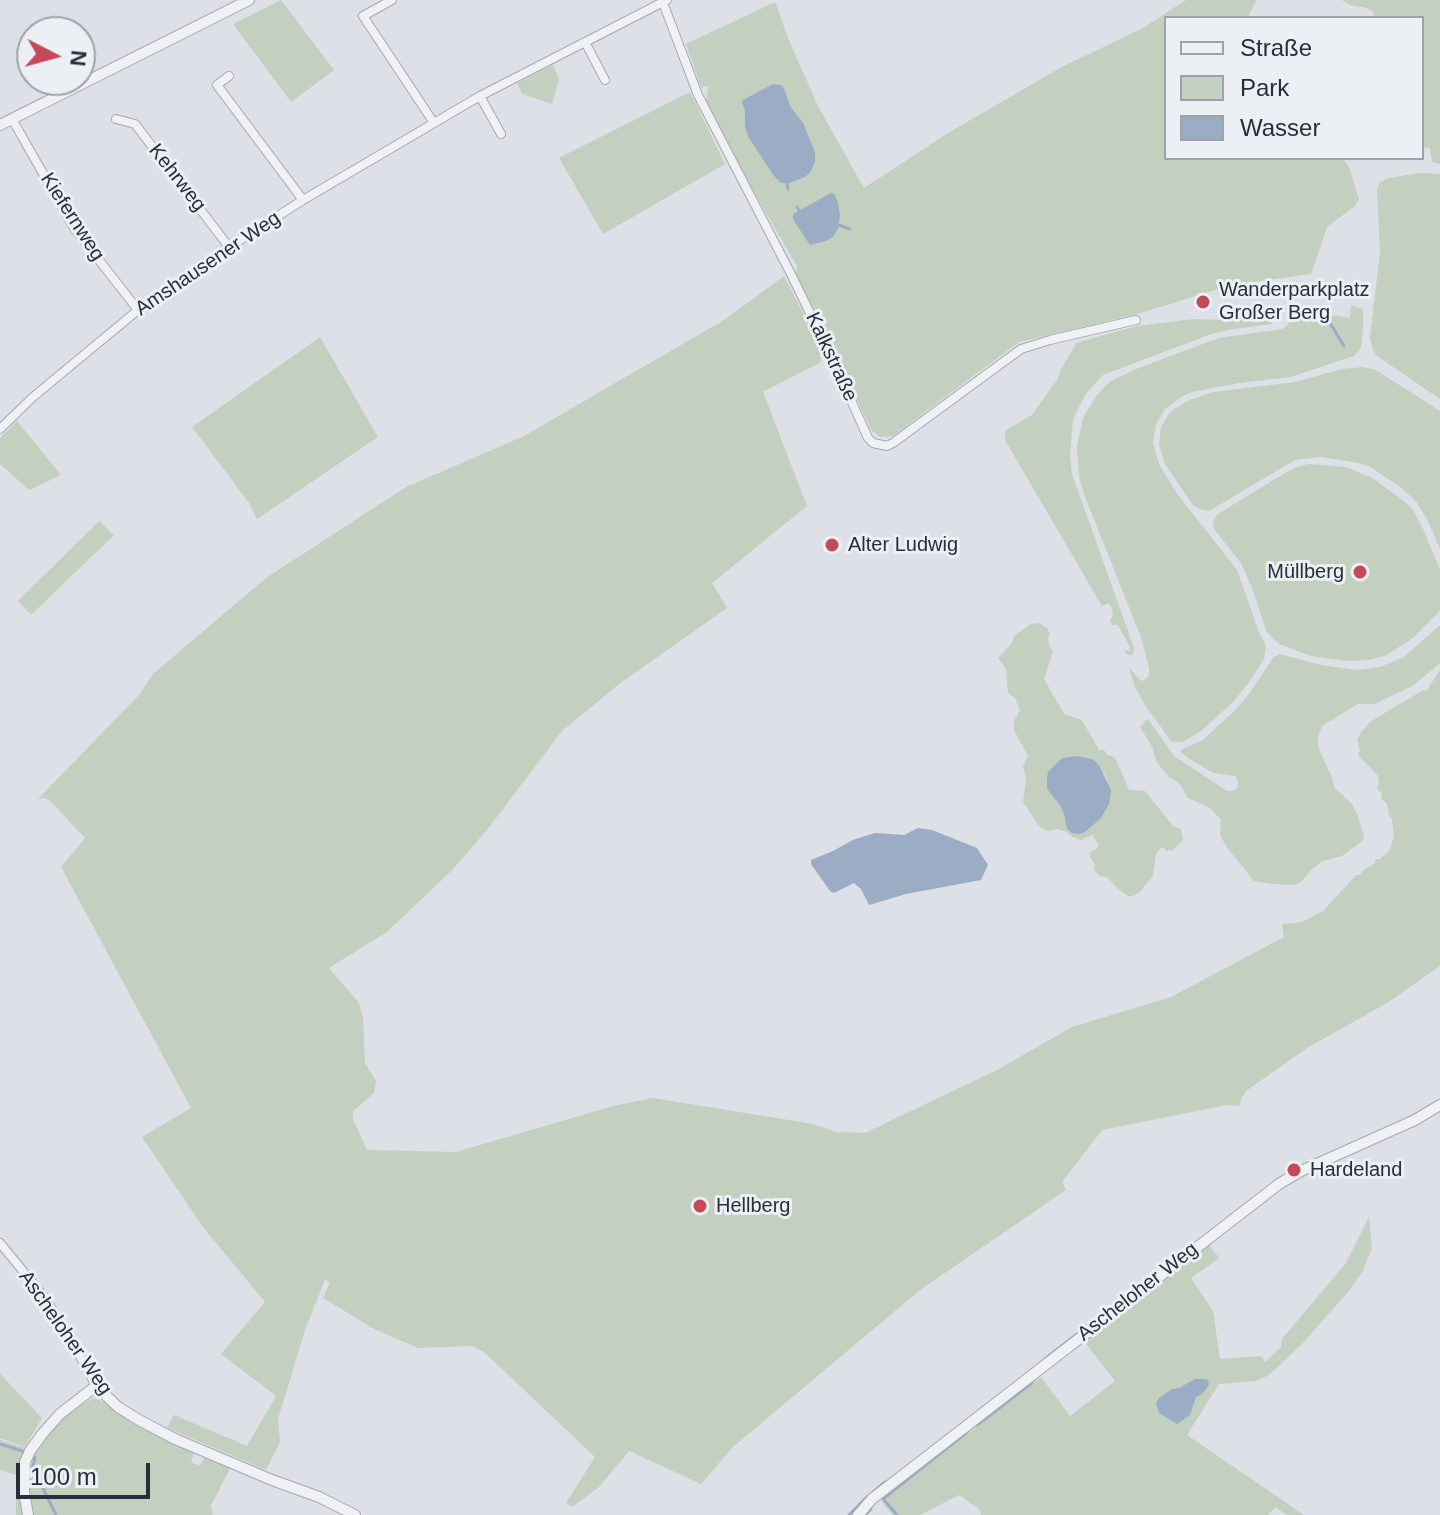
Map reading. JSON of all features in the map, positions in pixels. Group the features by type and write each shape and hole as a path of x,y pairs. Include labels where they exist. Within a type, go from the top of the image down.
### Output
{"street":[{"path":"0,125 249,0"},
{"path":"392,0 363,16 434,123"},
{"name":"Amshausener Weg","path":"0,429 43,388 138,310 229,247 480,96 664,1"},
{"name":"Kalkstraße","path":"664,1 698,95 799,290 873,443 880,446 893,443 1021,349 1136,320"},
{"path":"585,42 605,80"},
{"path":"229,76 217,85 303,200"},
{"path":"480,96 501,134"},
{"name":"Kiefernweg","path":"12,119 74,228 138,310"},
{"name":"Kehrweg","path":"116,119 135,124 229,247"},
{"name":"Ascheloher Weg","path":"858,1515 872,1499 1279,1184 1415,1120 1440,1105"},
{"name":"Ascheloher Weg","path":"0,1243 45,1298 96,1386 118,1407 175,1439 319,1497 355,1515"},
{"path":"28,1515 24,1491 25,1462 30,1451 60,1414 96,1386"}],"green space":[{"path":"281,0 334,70 291,102 233,24"},
{"path":"1186,0 1257,0 1248,16 1164,16 1164,160 1344,160 1349,167 1359,199 1355,206 1327,227 1311,274 1232,285 1134,315 1019,342 893,436 880,437 872,431 796,273 797,266 706,101 708,88 701,87 686,44 775,2 818,106 864,188 948,133 1060,68 1143,28"},
{"path":"1342,0 1440,0 1440,164 1432,162 1430,148 1424,147 1424,16 1375,16 1367,8"},
{"path":"553,65 559,79 552,104 522,94 517,83"},
{"path":"690,92 725,164 603,234 559,158"},
{"path":"1420,173 1440,174 1440,399 1377,356 1370,337 1380,252 1377,189 1380,182 1389,178"},
{"path":"784,276 819,344 821,362 763,392 807,506 712,583 727,608 619,684 562,731 487,830 451,871 387,932 329,968 359,1003 363,1018 365,1063 376,1081 374,1093 353,1111 353,1119 367,1150 456,1152 613,1106 653,1098 813,1124 836,1132 865,1133 999,1069 1072,1027 1171,997 1284,937 1282,924 1302,922 1324,910 1356,875 1390,850 1394,836 1392,819 1387,804 1381,798 1382,793 1377,789 1378,776 1358,755 1357,740 1371,721 1427,690 1440,670 1440,966 1387,1003 1307,1048 1246,1091 1240,1106 1227,1105 1102,1130 1062,1182 1066,1190 920,1290 733,1447 701,1484 629,1451 599,1487 572,1507 566,1503 595,1457 484,1352 471,1346 418,1348 374,1329 323,1298 330,1282 325,1280 306,1327 278,1419 280,1442 266,1470 167,1428 174,1415 247,1446 276,1396 221,1354 265,1302 203,1227 142,1137 191,1108 61,867 85,838 50,801 38,799 139,695 153,674 266,578 406,487 524,436 724,320"},
{"path":"1324,305 1331,315 1350,318 1351,305 1363,309 1361,347 1354,356 1291,377 1192,392 1165,409 1156,425 1153,443 1159,464 1178,495 1237,570 1266,646 1264,659 1233,702 1201,731 1183,742 1171,741 1145,705 1129,667 1143,681 1149,676 1142,640 1079,477 1077,447 1083,418 1103,388 1136,369 1219,338 1283,329 1291,321 1293,310"},
{"path":"1272,314 1272,324 1211,334 1103,375 1085,395 1073,419 1072,474 1134,648 1133,654 1126,654 1124,650 1129,651 1130,647 1118,625 1112,625 1112,608 1109,603 1102,606 1005,440 1006,430 1032,415 1057,380 1076,343 1137,326"},
{"path":"320,337 378,437 257,519 249,503 192,427"},
{"path":"1363,367 1376,370 1440,411 1440,549 1416,501 1399,486 1359,463 1321,457 1295,460 1209,511 1193,505 1165,464 1159,445 1161,427 1170,412 1187,401 1214,392 1295,382 1342,369"},
{"path":"17,421 61,475 29,490 0,464 0,438"},
{"path":"1308,464 1346,467 1374,479 1405,502 1423,529 1440,570 1440,611 1414,637 1387,655 1346,661 1311,656 1279,644 1267,632 1241,563 1214,529 1213,521 1218,514 1285,473"},
{"path":"99,521 114,535 31,615 18,601"},
{"path":"1039,623 1050,634 1049,645 1053,652 1044,679 1064,714 1082,720 1099,750 1115,757 1129,790 1145,791 1173,826 1181,829 1183,840 1173,850 1167,851 1162,847 1156,853 1153,876 1139,893 1132,896 1116,887 1107,877 1099,876 1094,869 1089,854 1098,847 1098,843 1092,835 1081,840 1057,829 1048,831 1040,827 1023,802 1026,778 1023,767 1028,756 1014,730 1014,721 1020,710 1015,698 1008,693 1006,669 998,658 1012,643 1014,636 1031,624","holes":["1104,773 1111,790 1067,829 1060,805"]},
{"path":"1440,625 1440,663 1414,685 1375,704 1358,704 1322,726 1318,736 1321,754 1335,788 1352,804 1364,836 1342,856 1323,861 1295,885 1254,881 1220,835 1221,820 1210,808 1188,798 1179,783 1169,777 1158,764 1153,748 1140,727 1148,719 1174,756 1227,791 1233,791 1238,784 1236,776 1213,773 1181,752 1203,740 1235,710 1273,658 1279,654 1321,665 1358,670 1380,667 1404,657"},
{"path":"1369,1217 1372,1248 1363,1271 1348,1292 1303,1343 1269,1375 1256,1381 1219,1384 1187,1435 1304,1515 1287,1515 1275,1507 1268,1515 981,1515 979,1509 959,1495 920,1515 893,1515 882,1502 883,1498 1041,1377 1070,1416 1115,1381 1083,1340 1208,1243 1219,1258 1191,1278 1213,1311 1220,1359 1261,1356 1265,1362 1281,1347 1282,1339 1346,1263"},
{"path":"0,1374 42,1418 25,1447 0,1438"},
{"path":"94,1398 107,1403 142,1428 194,1453 191,1462 200,1466 204,1458 230,1468 211,1506 213,1515 32,1515 29,1472 35,1453 64,1417"},
{"path":"0,1440 25,1448 19,1475 23,1515 16,1515 16,1475 0,1470"}],"water":[{"path":"773,84 784,88 790,106 803,123 815,152 811,171 789,183 781,183 774,176 745,127 743,100"},
{"path":"831,193 838,202 838,229 826,241 810,245 793,219 793,214"},
{"path":"1077,756 1092,759 1099,765 1111,790 1109,804 1101,818 1078,834 1067,829 1060,805 1047,789 1048,772 1062,758"},
{"path":"918,828 932,830 977,848 988,865 981,880 906,894 869,905 861,889 854,883 834,893 830,891 811,864 811,860 853,840 875,833 904,835"},
{"path":"1195,1379 1208,1380 1209,1385 1196,1397 1190,1415 1177,1424 1159,1413 1156,1403 1159,1398"}],"waterway":[{"path":"787,183 788,189"},
{"path":"839,225 850,229"},
{"path":"1328,320 1344,346"},
{"path":"1085,1327 1123,1298"},
{"path":"1045,1359 1077,1334"},
{"path":"977,1425 1032,1383"},
{"path":"883,1499 966,1433"},
{"path":"0,1444 25,1452"},
{"path":"35,1457 33,1467 42,1477 41,1484 56,1515"},
{"path":"873,1492 885,1482"},
{"path":"849,1515 868,1496"},
{"path":"884,1500 897,1515"},
{"path":"865,1515 871,1509"}],"place":[{"name":"Wanderparkplatz Großer Berg","path":"1203,302"},
{"name":"Alter Ludwig","path":"832,545"},
{"name":"Müllberg","path":"1360,572"},
{"name":"Hardeland","path":"1294,1170"},
{"name":"Hellberg","path":"700,1206"}]}
